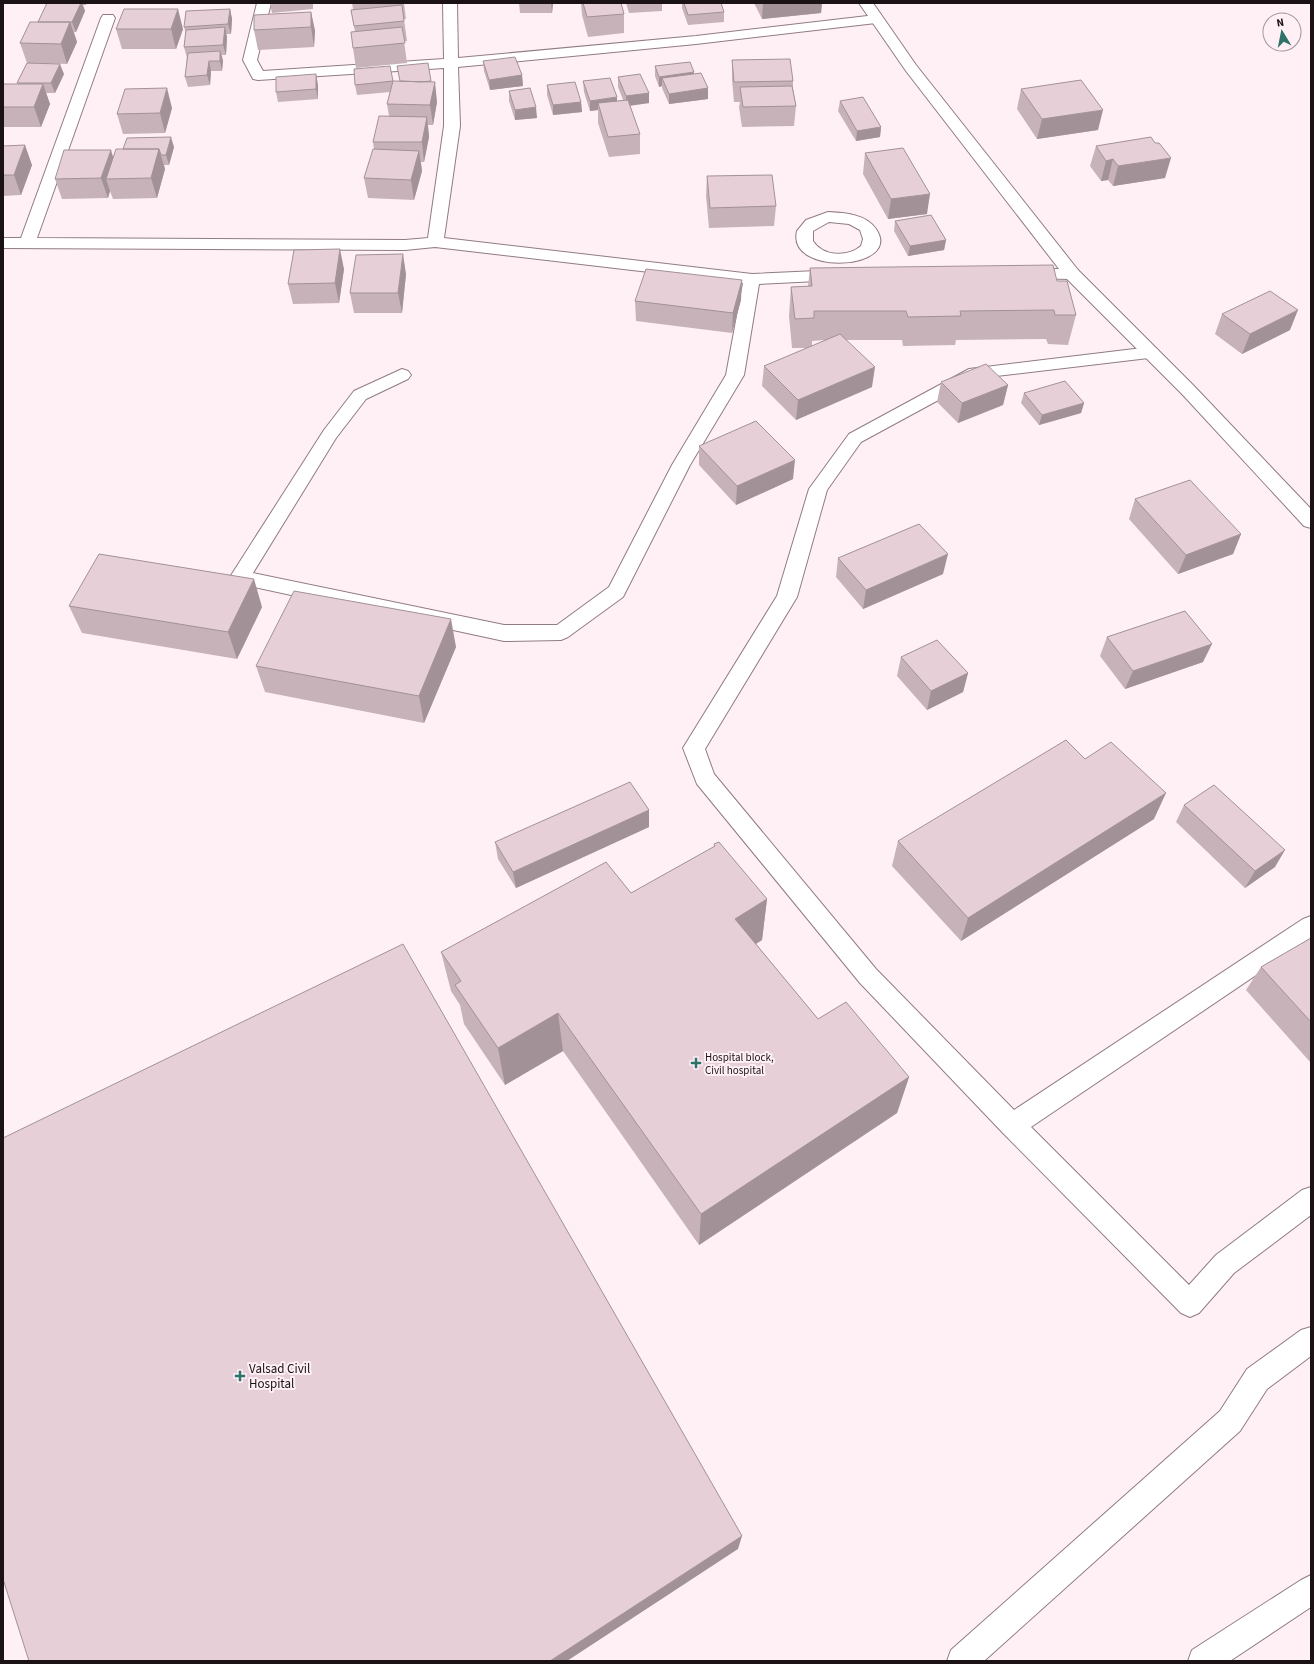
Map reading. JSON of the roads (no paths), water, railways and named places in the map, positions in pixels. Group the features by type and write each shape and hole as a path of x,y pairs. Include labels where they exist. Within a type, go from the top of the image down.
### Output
{"street":[{"path":"264,3 250,60 258,76 450,63 696,40 876,19"},
{"path":"435,242 452,126 450,3"},
{"path":"866,3 911,68 1072,274 1188,390 1311,521"},
{"path":"27,243 108,18"},
{"path":"3,243 405,245 435,242 752,279 855,274"},
{"path":"1010,274 1072,274"},
{"path":"402,375 360,395 330,434 240,577 504,633 561,632 616,592 680,465 735,375 752,279"},
{"path":"1151,353 975,374 855,438 818,489 787,597 694,748 705,778 868,976 1012,1125 1190,1304 1225,1264 1311,1199"},
{"path":"1012,1125 1311,926"},
{"path":"962,1661 1230,1421 1257,1379 1311,1340"},
{"path":"1203,1661 1311,1590"}],"place":[{"name":"Hospital block, Civil hospital","path":"696,1063"},
{"name":"Valsad Civil Hospital","path":"240,1376"}]}
